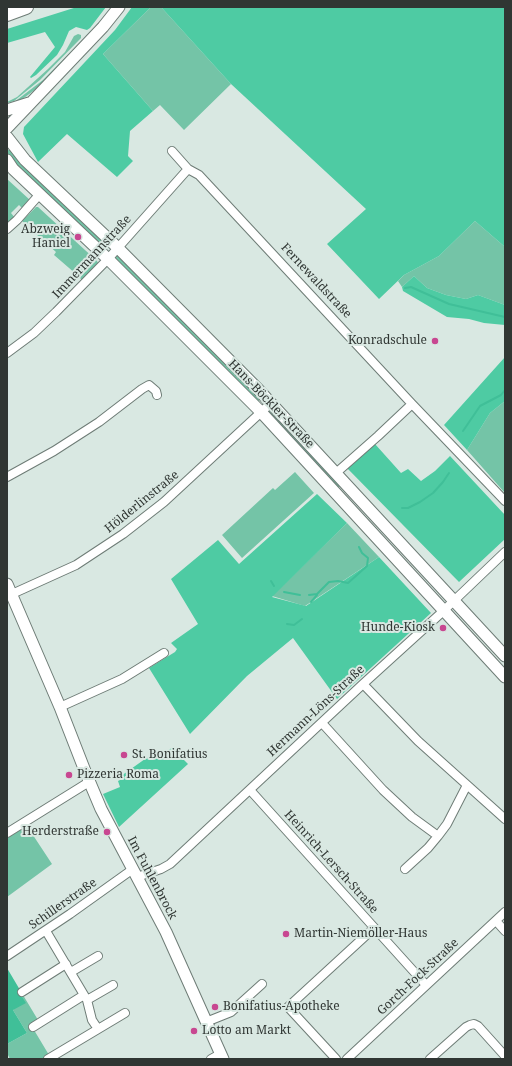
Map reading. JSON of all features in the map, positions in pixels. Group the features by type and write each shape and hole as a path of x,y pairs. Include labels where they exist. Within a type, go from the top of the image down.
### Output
{"highway":[{"path":"7,14 26,7"}],"main road":[{"path":"7,128 103,27 119,7"},
{"path":"7,110 32,102"},
{"name":"Hans-Böckler-Straße","path":"7,137 25,160 118,248 271,403 505,656"},
{"name":"Hans-Böckler-Straße","path":"9,166 108,259 261,412 505,677"},
{"name":"Im Fuhlenbrock","path":"9,589 60,707 89,782 111,829 166,932 206,1022 218,1057"}],"street":[{"name":"Fernewaldstraße","path":"172,150 188,169 199,175 412,404 505,501"},
{"name":"Immermannstraße","path":"7,353 34,333 108,259 188,169"},
{"path":"7,229 40,195"},
{"path":"7,476 54,451 99,422 142,389 150,385 156,391 157,395"},
{"name":"Hölderlinstraße","path":"9,589 76,565 123,534 164,502 271,403"},
{"path":"336,473 412,404"},
{"name":"Hermann-Löns-Straße","path":"135,873 161,869 170,864 505,552"},
{"path":"60,707 122,679 164,653"},
{"path":"363,684 418,741 505,819"},
{"path":"322,723 383,790 412,817 438,836"},
{"path":"7,833 89,782"},
{"path":"405,869 428,848 447,824 467,785"},
{"name":"Heinrich-Lersch-Straße","path":"250,790 426,985"},
{"name":"Schillerstraße","path":"7,956 135,873"},
{"name":"Gorch-Fock-Straße","path":"347,1059 505,912"},
{"path":"496,921 505,931"},
{"path":"336,1059 288,1007 374,928"},
{"path":"46,931 86,998 92,1020 98,1029"},
{"path":"71,972 98,956"},
{"path":"22,992 66,964"},
{"path":"206,1022 231,1012 262,984"},
{"path":"33,1027 113,985"},
{"path":"48,1059 125,1013"},
{"path":"430,1059 466,1027 474,1024 478,1026 505,1056"}],"shaded area":[{"path":"77,7 106,7 87,30 76,27 69,31 57,55 31,78 30,77 55,47 45,32 7,43 7,29"},
{"path":"132,7 151,7 103,54 153,111 130,131 128,156 133,161 117,177 67,134 38,162 23,134 24,127 115,30"},
{"path":"151,7 161,7 231,84 184,130 160,105 153,111 103,54"},
{"path":"161,7 505,7 505,247 475,221 439,256 404,275 379,299 327,244 366,209 231,84"},
{"path":"78,34 81,35 81,38 40,80 14,101 7,103 17,97 48,69 65,52 74,36"},
{"path":"82,41 81,45 44,83 13,106 13,103 43,80"},
{"path":"10,149 104,238 98,245 37,189 7,155 7,151"},
{"path":"7,179 30,200 23,209 19,205 11,213 15,218 7,225"},
{"path":"36,207 38,207 97,261 98,263 82,280 80,278 83,274 80,270 76,274 54,255 56,252 46,243 45,245 41,242 43,240 30,229 34,224 30,221 27,225 22,221"},
{"path":"475,221 505,247 505,305 478,295 466,299 446,295 427,288 414,276 402,287 398,281 404,275 439,256"},
{"path":"117,255 263,397 256,403 115,261 114,257"},
{"path":"414,276 427,288 446,295 466,299 478,295 505,305 505,325 447,317 403,291 402,287"},
{"path":"505,357 505,401 490,413 467,450 444,425"},
{"path":"505,401 505,493 467,450 490,413"},
{"path":"269,409 343,484 336,489 267,412"},
{"path":"375,444 401,473 408,469 421,481 435,471 450,456 505,515 505,539 459,582 347,468"},
{"path":"295,472 314,493 242,558 222,535 273,488 275,490"},
{"path":"317,494 347,523 272,597 306,606 379,557 431,613 337,699 293,638 247,676 190,734 149,668 175,652 177,649 171,643 198,624 171,579 218,540 239,564"},
{"path":"347,523 379,557 305,606 272,596"},
{"path":"172,748 188,764 119,827 103,794 120,787 118,781 122,779 121,776 145,759 156,753"},
{"path":"27,826 52,864 7,897 7,838"},
{"path":"7,968 20,990 18,991 26,1003 13,1010 27,1033 7,1044"},
{"path":"23,995 38,1020 29,1026 32,1031 34,1030 49,1055 42,1059 10,1059 7,1053 7,1044 27,1033 13,1010"}],"waterway":[{"path":"405,288 411,287 449,304 505,317"},
{"path":"463,431 480,406 501,395 505,390"},
{"path":"402,508 408,508 433,493 449,473"},
{"path":"309,595 317,594 329,582 338,581 348,583 367,566 368,558 362,553 359,547"},
{"path":"271,581 274,586"},
{"path":"284,592 300,595"},
{"path":"311,602 317,595"},
{"path":"287,624 294,625 302,619"}],"place":[{"name":"Abzweig Haniel","path":"78,237"},
{"name":"Konradschule","path":"435,341"},
{"name":"Hunde-Kiosk","path":"443,628"},
{"name":"St. Bonifatius","path":"124,755"},
{"name":"Pizzeria Roma","path":"69,775"},
{"name":"Herderstraße","path":"107,832"},
{"name":"Martin-Niemöller-Haus","path":"286,934"},
{"name":"Bonifatius-Apotheke","path":"215,1007"},
{"name":"Lotto am Markt","path":"194,1031"}]}
